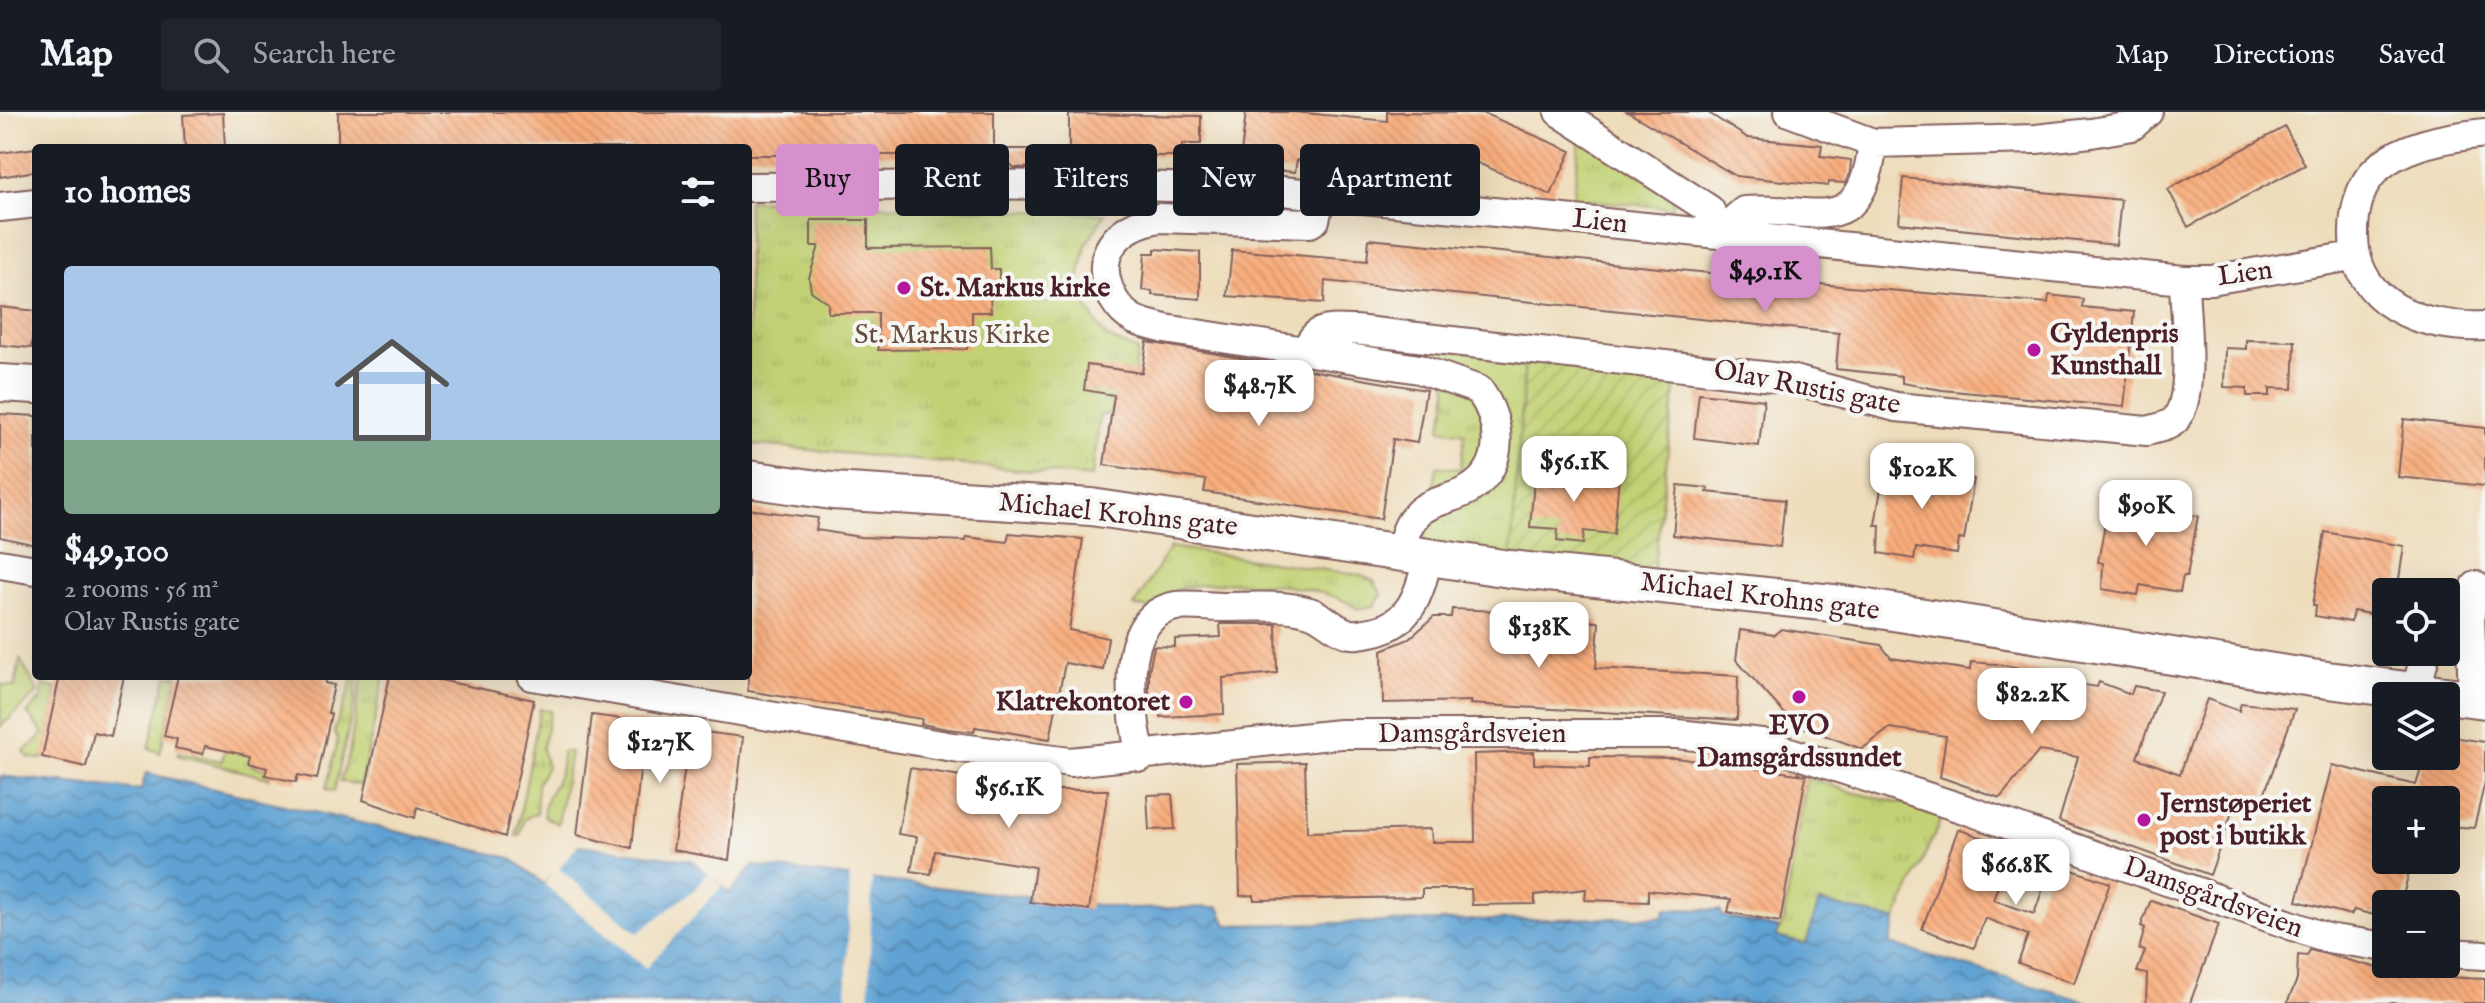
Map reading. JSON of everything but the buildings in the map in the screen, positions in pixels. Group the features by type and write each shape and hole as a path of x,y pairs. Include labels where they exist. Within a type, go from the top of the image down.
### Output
{"main road":[{"path":"0,383 32,385"},
{"name":"Michael Krohns gate","path":"752,480 832,491 1091,507 1510,569 1842,604 2372,685"}],"street":[{"path":"1559,112 1710,210 1720,232 1744,211 1806,215 1836,212 1853,201 1864,188 1869,178 1873,143"},
{"path":"1789,112 1873,143 2077,135 2132,126 2148,112"},
{"path":"2485,133 2445,137 2386,162 2373,173 2363,186 2354,219 2353,256 2369,284 2407,315 2435,324 2485,326"},
{"name":"Lien","path":"752,187 1084,184 1300,194"},
{"path":"0,207 32,203"},
{"name":"Lien","path":"1480,210 2184,280 2211,280 2353,256"},
{"path":"1141,757 1132,716 1134,651 1147,625 1160,613 1174,606 1265,606 1310,612 1345,633 1377,631 1406,615 1420,593 1408,525 1416,515 1474,487 1487,471 1498,437 1491,406 1479,390 1447,376 1307,350 1165,329 1133,319 1116,304 1102,271 1120,233 1141,221 1159,218 1310,223 1316,216"},
{"name":"Olav Rustis gate","path":"1307,350 1311,337 1318,332 1355,330 1790,379 1896,407 2147,431 2167,426 2177,418 2186,396 2184,280"},
{"path":"0,564 32,569"},
{"path":"2460,598 2480,580"},
{"path":"2479,699 2470,614 2480,580"},
{"name":"Damsgårdsveien","path":"550,680 1014,756 1070,762 1340,734 1677,734 1762,743 1970,811 2327,938 2372,945"},
{"path":"2460,954 2485,955"}],"green space":[{"path":"1580,139 1673,195 1673,208 1573,199"},
{"name":"St. Markus Kirke","path":"752,200 776,201 776,216 879,216 879,205 895,206 895,216 1009,216 1009,210 1025,211 1025,216 1104,216 1086,245 1078,283 1086,306 1106,337 1138,351 1128,412 1100,415 1092,477 752,444"},
{"path":"1422,339 1526,348 1510,569 1401,551 1431,506 1437,466 1460,469 1465,433 1440,429 1447,400 1446,381"},
{"path":"1526,348 1678,365 1652,584 1510,569"},
{"path":"1170,547 1359,575 1374,581 1382,595 1374,606 1358,609 1322,593 1298,588 1222,583 1182,588 1150,609 1134,606"},
{"path":"20,659 38,692 0,727 2,685 15,687"},
{"path":"166,680 177,680 160,753 149,748"},
{"path":"270,680 252,766 272,771 269,778 177,755 178,752 222,761 225,748"},
{"path":"352,680 357,680 334,792 326,789 338,739 334,732"},
{"path":"361,680 383,680 361,785 340,781 349,754"},
{"path":"43,685 57,689 43,759 29,758 24,751 44,734 27,713 41,699"},
{"path":"540,709 551,711 542,748 547,767 537,784 537,813 524,819 520,836 516,836"},
{"path":"562,752 570,752 558,824 543,816 547,798 560,772"},
{"path":"1807,777 1847,791 1944,813 1896,920 1819,902 1806,944 1776,937 1783,923"}],"water":[{"path":"146,773 511,858 544,884 578,845 691,860 730,893 753,866 1133,909 1219,907 1227,925 1664,917 1665,909 1720,910 1722,916 1778,928 1777,937 1806,944 1819,902 1896,920 1890,944 2092,1003 0,1003 0,776 141,790"}],"pier":[{"path":"573,844 578,845 559,869 638,933 693,891 708,873 722,886 646,968 544,884"},
{"path":"850,874 872,877 869,1003 846,1003"}],"place":[{"name":"St. Markus kirke","path":"904,288"},
{"name":"Gyldenpris Kunsthall","path":"2034,350"},
{"name":"EVO Damsgårdssundet","path":"1799,697"},
{"name":"Klatrekontoret","path":"1186,702"},
{"name":"Jernstøperiet post i butikk","path":"2144,820"}]}
